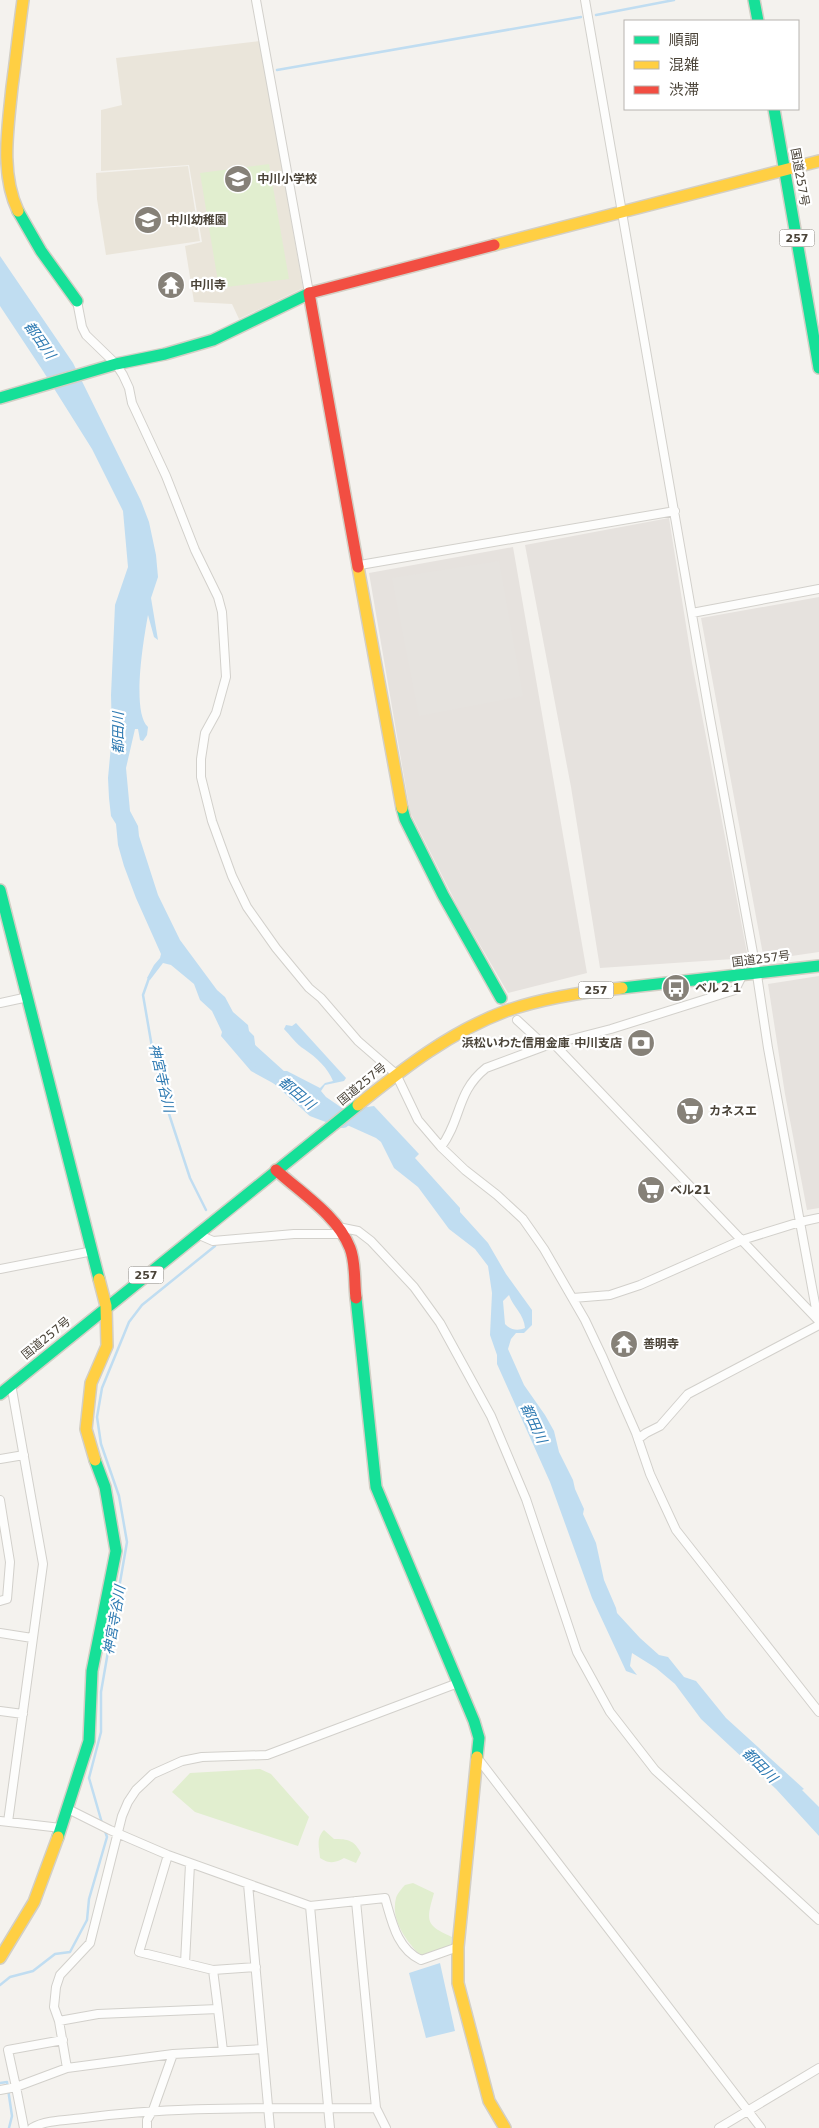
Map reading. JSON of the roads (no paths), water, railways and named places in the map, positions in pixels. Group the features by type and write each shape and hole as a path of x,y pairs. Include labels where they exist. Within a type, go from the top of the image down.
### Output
{"main road":[{"path":"23,0 6,163 8,180 12,198 27,228 77,301"},
{"path":"754,0 758,20"},
{"name":"国道257号","path":"774,110 819,368"},
{"path":"0,398 111,366 165,354 213,340 309,293 623,213 785,168 819,161"},
{"path":"309,293 405,819 443,895 501,998"},
{"path":"0,890 106,1306 107,1346 91,1383 86,1429 106,1487 116,1551 92,1671 88,1740 68,1809 34,1902 0,1958"},
{"name":"国道257号","path":"0,1394 106,1306 394,1076 426,1052 483,1020 523,1006 584,991 742,976 819,966"},
{"path":"276,1170 340,1231 351,1250 376,1487 479,1738 458,1947 458,1983 489,2101 502,2127"}],"street":[{"path":"256,0 309,293"},
{"path":"585,0 757,974 768,1048 819,1322"},
{"path":"77,301 82,327 86,335 129,388 132,403 166,476 195,550 218,597 222,612 226,677 216,713 205,733 201,759 201,777 220,847 247,907 276,948 358,1041 394,1076 418,1120 441,1147 522,1219 544,1248 573,1298 604,1358 638,1439 650,1474 676,1530 819,1712"},
{"path":"360,565 675,511"},
{"path":"692,613 819,589"},
{"path":"441,1147 450,1135 462,1098 470,1083 486,1068 545,1046 612,1029 735,990 742,976"},
{"path":"0,1003 28,997"},
{"path":"517,1020 545,1046"},
{"path":"554,1044 819,1322"},
{"path":"573,1298 610,1294 640,1285 742,1240 819,1218"},
{"path":"197,1234 212,1241 358,1231 371,1241 414,1287 440,1323 491,1416 526,1499 577,1652 610,1712 655,1770 819,1920"},
{"path":"0,1269 93,1250"},
{"path":"638,1439 660,1426 688,1394 819,1322"},
{"path":"11,1384 43,1564 23,1714 4,1821 61,1828"},
{"path":"0,1459 24,1454"},
{"path":"0,1500 10,1562 7,1599 0,1601"},
{"path":"0,1633 32,1638"},
{"path":"67,2068 59,2021 54,2007 56,1987 60,1975 90,1943 122,1816 136,1790 153,1774 182,1761 202,1757 267,1755 458,1683"},
{"path":"0,1711 23,1714"},
{"path":"476,1756 761,2128"},
{"path":"68,1809 168,1856 310,1906 385,1898 395,1931 402,1945 414,1957 421,1960 458,1947"},
{"path":"168,1856 139,1952 212,1970 256,1967"},
{"path":"185,1963 190,1864"},
{"path":"248,1884 270,2128"},
{"path":"356,1901 376,2108 386,2128"},
{"path":"310,1906 330,2128"},
{"path":"212,1970 223,2051"},
{"path":"59,2021 98,2014 218,2010"},
{"path":"24,2128 8,2050 63,2040"},
{"path":"1,2090 15,2088 67,2068 173,2054 263,2049"},
{"path":"147,2128 147,2120 153,2110 173,2054"},
{"path":"719,2128 819,2068"},
{"path":"32,2128 58,2122 153,2110 197,2108 376,2108"}],"water":[{"path":"0,256 73,363 141,501 149,522 156,555 158,577 151,598 158,640 154,637 148,615 139,691 143,719 148,727 147,735 143,741 140,740 138,729 135,729 126,768 130,811 138,826 139,836 158,895 180,940 217,990 225,997 233,1012 248,1025 249,1031 254,1036 257,1059 287,1071 320,1088 325,1083 333,1081 321,1063 299,1045 284,1029 286,1025 292,1026 296,1023 346,1078 344,1081 325,1085 321,1091 326,1097 345,1110 374,1106 419,1154 415,1158 460,1208 460,1212 488,1243 506,1274 532,1310 532,1325 524,1333 516,1333 511,1339 508,1349 524,1385 554,1431 559,1452 573,1480 584,1509 583,1514 596,1543 604,1580 617,1613 659,1655 668,1657 684,1677 696,1681 726,1718 804,1789 802,1790 819,1807 819,1836 776,1789 701,1719 675,1684 656,1668 632,1653 630,1666 637,1675 626,1671 592,1598 550,1482 497,1364 497,1355 490,1335 492,1293 488,1266 475,1249 449,1229 418,1187 394,1168 381,1142 376,1138 327,1116 315,1106 251,1071 221,1036 222,1032 212,1011 200,1000 194,984 171,965 163,963 150,980 147,978 161,954 124,866 118,845 116,824 111,816 109,798 108,778 112,735 111,695 115,605 128,567 123,511 92,449 0,306","holes":["509,1295 523,1319 525,1328 514,1329 509,1328 505,1324 503,1301"]},
{"path":"440,1963 455,2031 426,2038 409,1973"}],"waterway":[{"path":"596,15 674,0"},
{"path":"277,70 581,17"},
{"name":"神宮寺谷川","path":"149,978 143,995 153,1053 169,1114 190,1178 206,1210"},
{"name":"都田川","path":"240,1042 314,1109 343,1120"},
{"name":"神宮寺谷川","path":"102,1823 89,1778 101,1732 101,1692 127,1542 119,1496 101,1444 97,1417 102,1388 129,1322 142,1305 215,1246"},
{"name":"神宮寺谷川","path":"0,1985 10,1977 33,1971 55,1954 70,1952 87,1920 89,1899 107,1837 105,1831"},
{"name":"神宮寺谷川","path":"0,2083 7,2082 12,2116 9,2128"}],"place":[{"name":"中川小学校","path":"238,179"},
{"name":"中川幼稚園","path":"148,220"},
{"name":"中川寺","path":"171,285"},
{"name":"ベル２１","path":"676,988"},
{"name":"浜松いわた信用金庫 中川支店","path":"641,1043"},
{"name":"カネスエ","path":"690,1111"},
{"name":"ベル21","path":"651,1190"},
{"name":"善明寺","path":"624,1344"}]}
